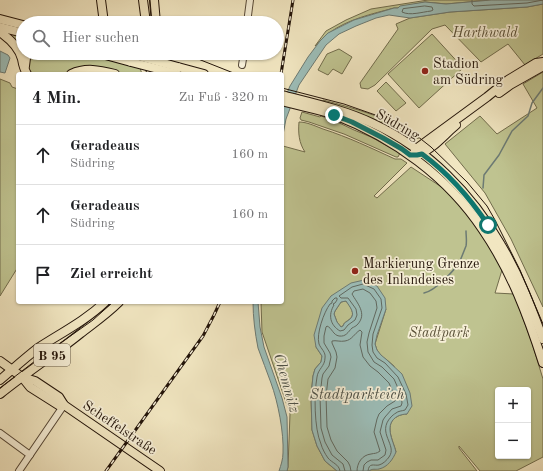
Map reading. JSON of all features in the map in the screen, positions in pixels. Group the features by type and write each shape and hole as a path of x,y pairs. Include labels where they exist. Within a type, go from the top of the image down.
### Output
{"main road":[{"path":"101,0 103,16"},
{"path":"144,0 145,16"},
{"path":"154,0 155,16"},
{"path":"100,16 102,10"},
{"path":"0,19 16,23"},
{"path":"0,27 16,31"},
{"path":"0,32 9,38 16,47"},
{"path":"22,60 23,68 25,72"},
{"path":"26,60 26,72"},
{"path":"143,60 177,70 190,72"},
{"path":"149,60 149,72"},
{"path":"159,60 161,72"},
{"path":"416,155 510,85 540,68 543,63"},
{"path":"75,72 79,70 94,69 107,72"},
{"name":"Südring","path":"284,96 321,108 437,166 460,188 476,207 502,245 521,284 543,339"},
{"name":"Südring","path":"284,101 321,108"},
{"name":"Südring","path":"416,155 446,185 483,229 520,297 543,362"},
{"name":"B 95","path":"0,394 38,348 90,315 103,304"},
{"name":"B 95","path":"0,380 17,373 99,320 117,304"},
{"name":"Scheffelstraße","path":"0,360 17,373 35,381 59,397 64,405 160,471"}],"street":[{"path":"248,16 250,0"},
{"path":"242,65 243,60"},
{"path":"19,471 64,405"},
{"path":"0,433 30,455"}],"green space":[{"path":"428,0 491,0 446,4 425,2 394,8 344,24 327,34 315,46 326,31 371,9"},
{"name":"Harthwald","path":"543,4 543,54 525,65 508,44 481,62 445,25 432,29 375,85 368,89 361,88 360,83 398,29 396,24 410,18 450,12 527,7"},
{"path":"0,32 16,33 16,52"},
{"name":"Stadion am Südring","path":"432,34 463,68 419,108 388,74"},
{"path":"339,49 352,57 342,74 333,69 328,75 318,70 327,54"},
{"path":"22,60 118,60 140,68 141,72 102,71 26,72"},
{"path":"543,72 543,307 511,239 485,193 445,144 480,116 497,134 537,108 523,84"},
{"path":"0,79 10,83 12,87 16,88 16,270 0,296"},
{"path":"386,82 406,103 396,111 377,91"},
{"path":"323,100 385,120 419,138 410,140 322,103"},
{"path":"302,112 333,120 371,137 400,153 398,157 396,157 344,134 301,120 300,118"},
{"name":"Stadtpark","path":"299,122 311,124 395,159 401,159 407,163 374,196 377,198 411,167 443,188 461,206 487,241 502,270 495,293 514,294 532,343 543,379 543,457 516,471 480,471 459,446 477,471 369,471 396,452 390,432 391,423 393,419 398,416 407,414 394,366 381,356 375,344 386,309 331,296 316,347 322,356 321,362 315,369 313,376 311,396 312,430 317,446 325,461 337,471 287,471 290,414 262,332 261,304 284,304 284,146 305,152 300,141"},
{"path":"346,301 352,310 352,317 341,327 334,314 341,302"}],"water":[{"path":"491,0 543,0 543,4 527,7 450,12 410,18 389,15 376,18 339,34 326,45 299,85 286,119 284,130 284,100 290,86 308,57 328,33 354,20 398,8 400,6 425,2 446,4"},
{"path":"0,51 8,55 10,58 5,73 0,72"},
{"name":"Stadtparkteich","path":"364,280 377,286 385,298 386,309 375,344 381,355 402,374 410,393 412,406 407,414 398,416 393,419 391,423 390,432 396,452 392,460 388,465 382,468 369,471 337,471 325,461 317,446 312,430 311,396 313,376 315,369 321,362 322,356 316,347 314,335 322,308 331,296 351,283","holes":["346,301 352,310 352,317 341,327 334,314 341,302"]},
{"path":"253,304 258,304 260,327 264,347 287,417 287,471 279,471 282,462 283,445 278,408 274,391 258,348"}],"waterway":[{"path":"483,188 484,175 499,155 512,131 528,116 532,103 543,88"},
{"path":"424,293 439,285 460,261 466,246 466,231"}],"tram line":[{"path":"150,0 151,16"},
{"path":"154,60 155,72"},
{"path":"158,72 163,60"},
{"path":"201,60 231,72"},
{"path":"284,89 344,104 384,118 412,132 431,147 467,182 487,206 520,270 543,324"},
{"path":"0,388 93,320 111,304"}],"railway":[{"path":"284,56 293,0"},
{"path":"281,72 283,60"},
{"path":"106,471 203,336 219,304"}],"place":[{"name":"Stadion am Südring","path":"425,71"},
{"name":"Markierung Grenze des Inlandeises","path":"355,271"}],"route":[{"path":"334,115 352,122 383,138 410,155 422,154 460,188 476,207 488,225"}],"water label":[{"name":"Chemnitz","path":"287,383"}]}
